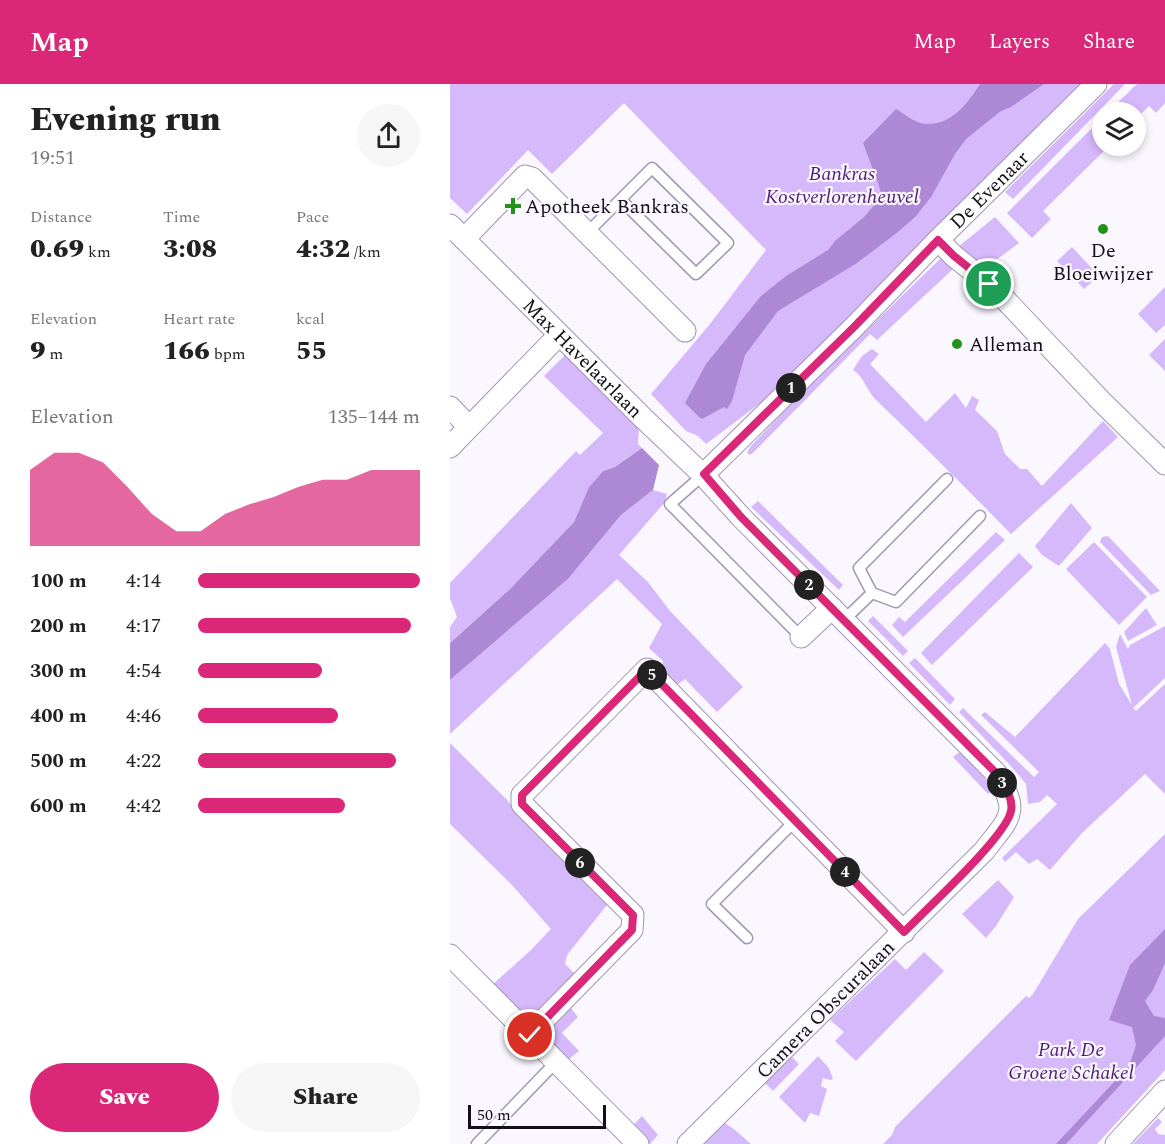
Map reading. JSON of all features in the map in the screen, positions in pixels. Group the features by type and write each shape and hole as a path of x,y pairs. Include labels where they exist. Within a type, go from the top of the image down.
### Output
{"street":[{"name":"De Evenaar","path":"704,474 1096,84"},
{"name":"Max Havelaarlaan","path":"685,332 532,178 525,176 457,232 642,417 704,474"},
{"path":"938,240 996,290 1101,401 1165,464"},
{"path":"450,447 559,335"},
{"path":"450,407 470,427"},
{"name":"Camera Obscuralaan","path":"688,1144 984,851 1011,811 1009,795 996,773 741,517 704,474"},
{"path":"801,637 838,614"},
{"path":"530,1035 632,930 633,915 522,804 522,795 647,669 904,932"},
{"path":"450,955 638,1144"},
{"path":"1116,1144 1165,1091"}],"lane":[{"path":"587,233 652,168 728,243 696,274 621,200"},
{"path":"704,474 670,504 801,637"},
{"path":"947,479 859,568 872,593 896,602 980,516"},
{"path":"838,614 872,593"},
{"path":"747,938 712,903 795,821"},
{"path":"477,1144 556,1062"}],"green space":[{"name":"Bankras Kostverlorenheuvel","path":"450,84 1081,84 803,363 763,401 706,444 698,436 686,431 651,394 710,324 766,250 624,103 552,174 528,150 467,214 450,198"},
{"path":"1114,84 1125,84 1107,102 1096,102"},
{"path":"1137,84 1165,84 1165,103 1156,113 1149,106 1146,109 1146,102 1118,102"},
{"path":"1092,106 1092,118 1013,199 1005,192"},
{"path":"1092,128 1092,156 1099,156 1043,211 1051,219 1032,238 1007,213"},
{"path":"995,217 1019,243 984,269 958,247"},
{"path":"1072,247 1099,276 1084,289 1057,261"},
{"path":"942,257 953,269 877,340 870,334 754,452 750,455 747,453 750,447 796,399"},
{"path":"1165,287 1165,325 1156,333 1138,314"},
{"path":"1165,339 1165,371 1149,355"},
{"path":"872,349 879,354 870,364 926,422 955,393 966,408 972,396 979,400 975,410 997,431 1005,454 1020,469 1027,469 1042,486 1103,421 1118,437 1011,534 875,399 860,376 853,370 862,356"},
{"path":"568,352 639,428 638,444 642,448 615,467 603,471 589,487 574,522 510,589 450,643 450,627 457,617 450,598 450,583 576,451 580,455 603,433 544,376"},
{"path":"653,490 667,494 665,502 619,555 648,582 670,611 743,687 717,712 685,679 676,686 661,674 663,661 649,648 662,624 617,579 450,734 450,680 568,579 621,515"},
{"path":"758,501 843,585 839,590 751,507"},
{"path":"1071,503 1092,528 1059,566 1042,555 1035,546"},
{"path":"996,532 1005,540 903,637 892,625 899,617 905,622"},
{"path":"1108,536 1160,591 1151,595 1100,542 1102,537"},
{"path":"1094,542 1147,597 1119,625 1066,569"},
{"path":"1019,553 1033,567 932,665 921,653"},
{"path":"1146,608 1157,625 1128,641 1124,632"},
{"path":"873,616 908,651 903,656 868,621"},
{"path":"1165,626 1165,678 1133,708 1136,711 1165,684 1165,794 1145,774 1082,833 1050,870 1037,859 1029,864 1016,852 1005,862 1002,858 1057,804 1047,795 1040,802 1028,804 1026,784 959,712 963,708 1034,777 1039,772 981,715 985,712 1015,737 1105,643 1110,649 1119,684 1132,705 1116,647 1120,634 1128,649 1130,645"},
{"path":"915,658 955,699 950,705 909,663"},
{"path":"450,743 607,905 567,955 565,964 577,976 532,1018 523,1016 492,985 551,929 511,884 450,824"},
{"path":"962,750 994,790 988,794 953,757"},
{"name":"Park De Groene Schakel","path":"1165,834 1165,1070 1097,1144 883,1144 892,1135 895,1127 1026,996 1029,998 1033,994 1078,919"},
{"path":"998,880 1014,897 986,938 962,914"},
{"path":"924,952 944,971 856,1061 835,1041 844,1032 830,1020 895,959 906,970"},
{"path":"570,1007 578,1017 562,1033 579,1051 567,1061 552,1045 548,1034 554,1022"},
{"path":"818,1056 829,1068 833,1079 823,1078 821,1086 827,1089 819,1116 810,1113 805,1123 779,1097"},
{"path":"792,1057 799,1064 773,1091 765,1083"},
{"path":"642,1116 658,1135 650,1144 631,1127"},
{"path":"1158,1118 1162,1122 1155,1129 1158,1134 1165,1135 1165,1144 1133,1144"},
{"path":"725,1123 735,1130 751,1144 704,1144"}],"shaded area":[{"path":"980,84 1044,84 1011,107 1001,111 966,139 931,197 916,216 898,232 857,263 778,311 745,355 732,401 727,409 724,407 702,419 699,417 685,403 706,364 761,296 786,276 828,250 879,200 881,193 863,143 896,109 922,124 944,121 958,112"},
{"path":"642,448 659,465 653,490 621,515 568,579 450,680 450,643 510,589 574,522 589,487 603,471 615,467"},
{"path":"1165,929 1165,963 1153,990 1145,1001 1154,1016 1165,1018 1165,1036 1066,1144 1056,1144 1129,1066 1136,1045 1132,1027 1109,1020 1130,965"}],"place":[{"name":"Apotheek Bankras","path":"513,206"},
{"name":"De Bloeiwijzer","path":"1103,229"},
{"name":"Alleman","path":"957,344"}],"route":[{"path":"530,1035 632,930 633,915 522,804 522,795 647,669 904,932 984,851 1000,829 1011,811 1009,795 996,773 741,517 704,474 854,327 938,240 989,284"}]}
